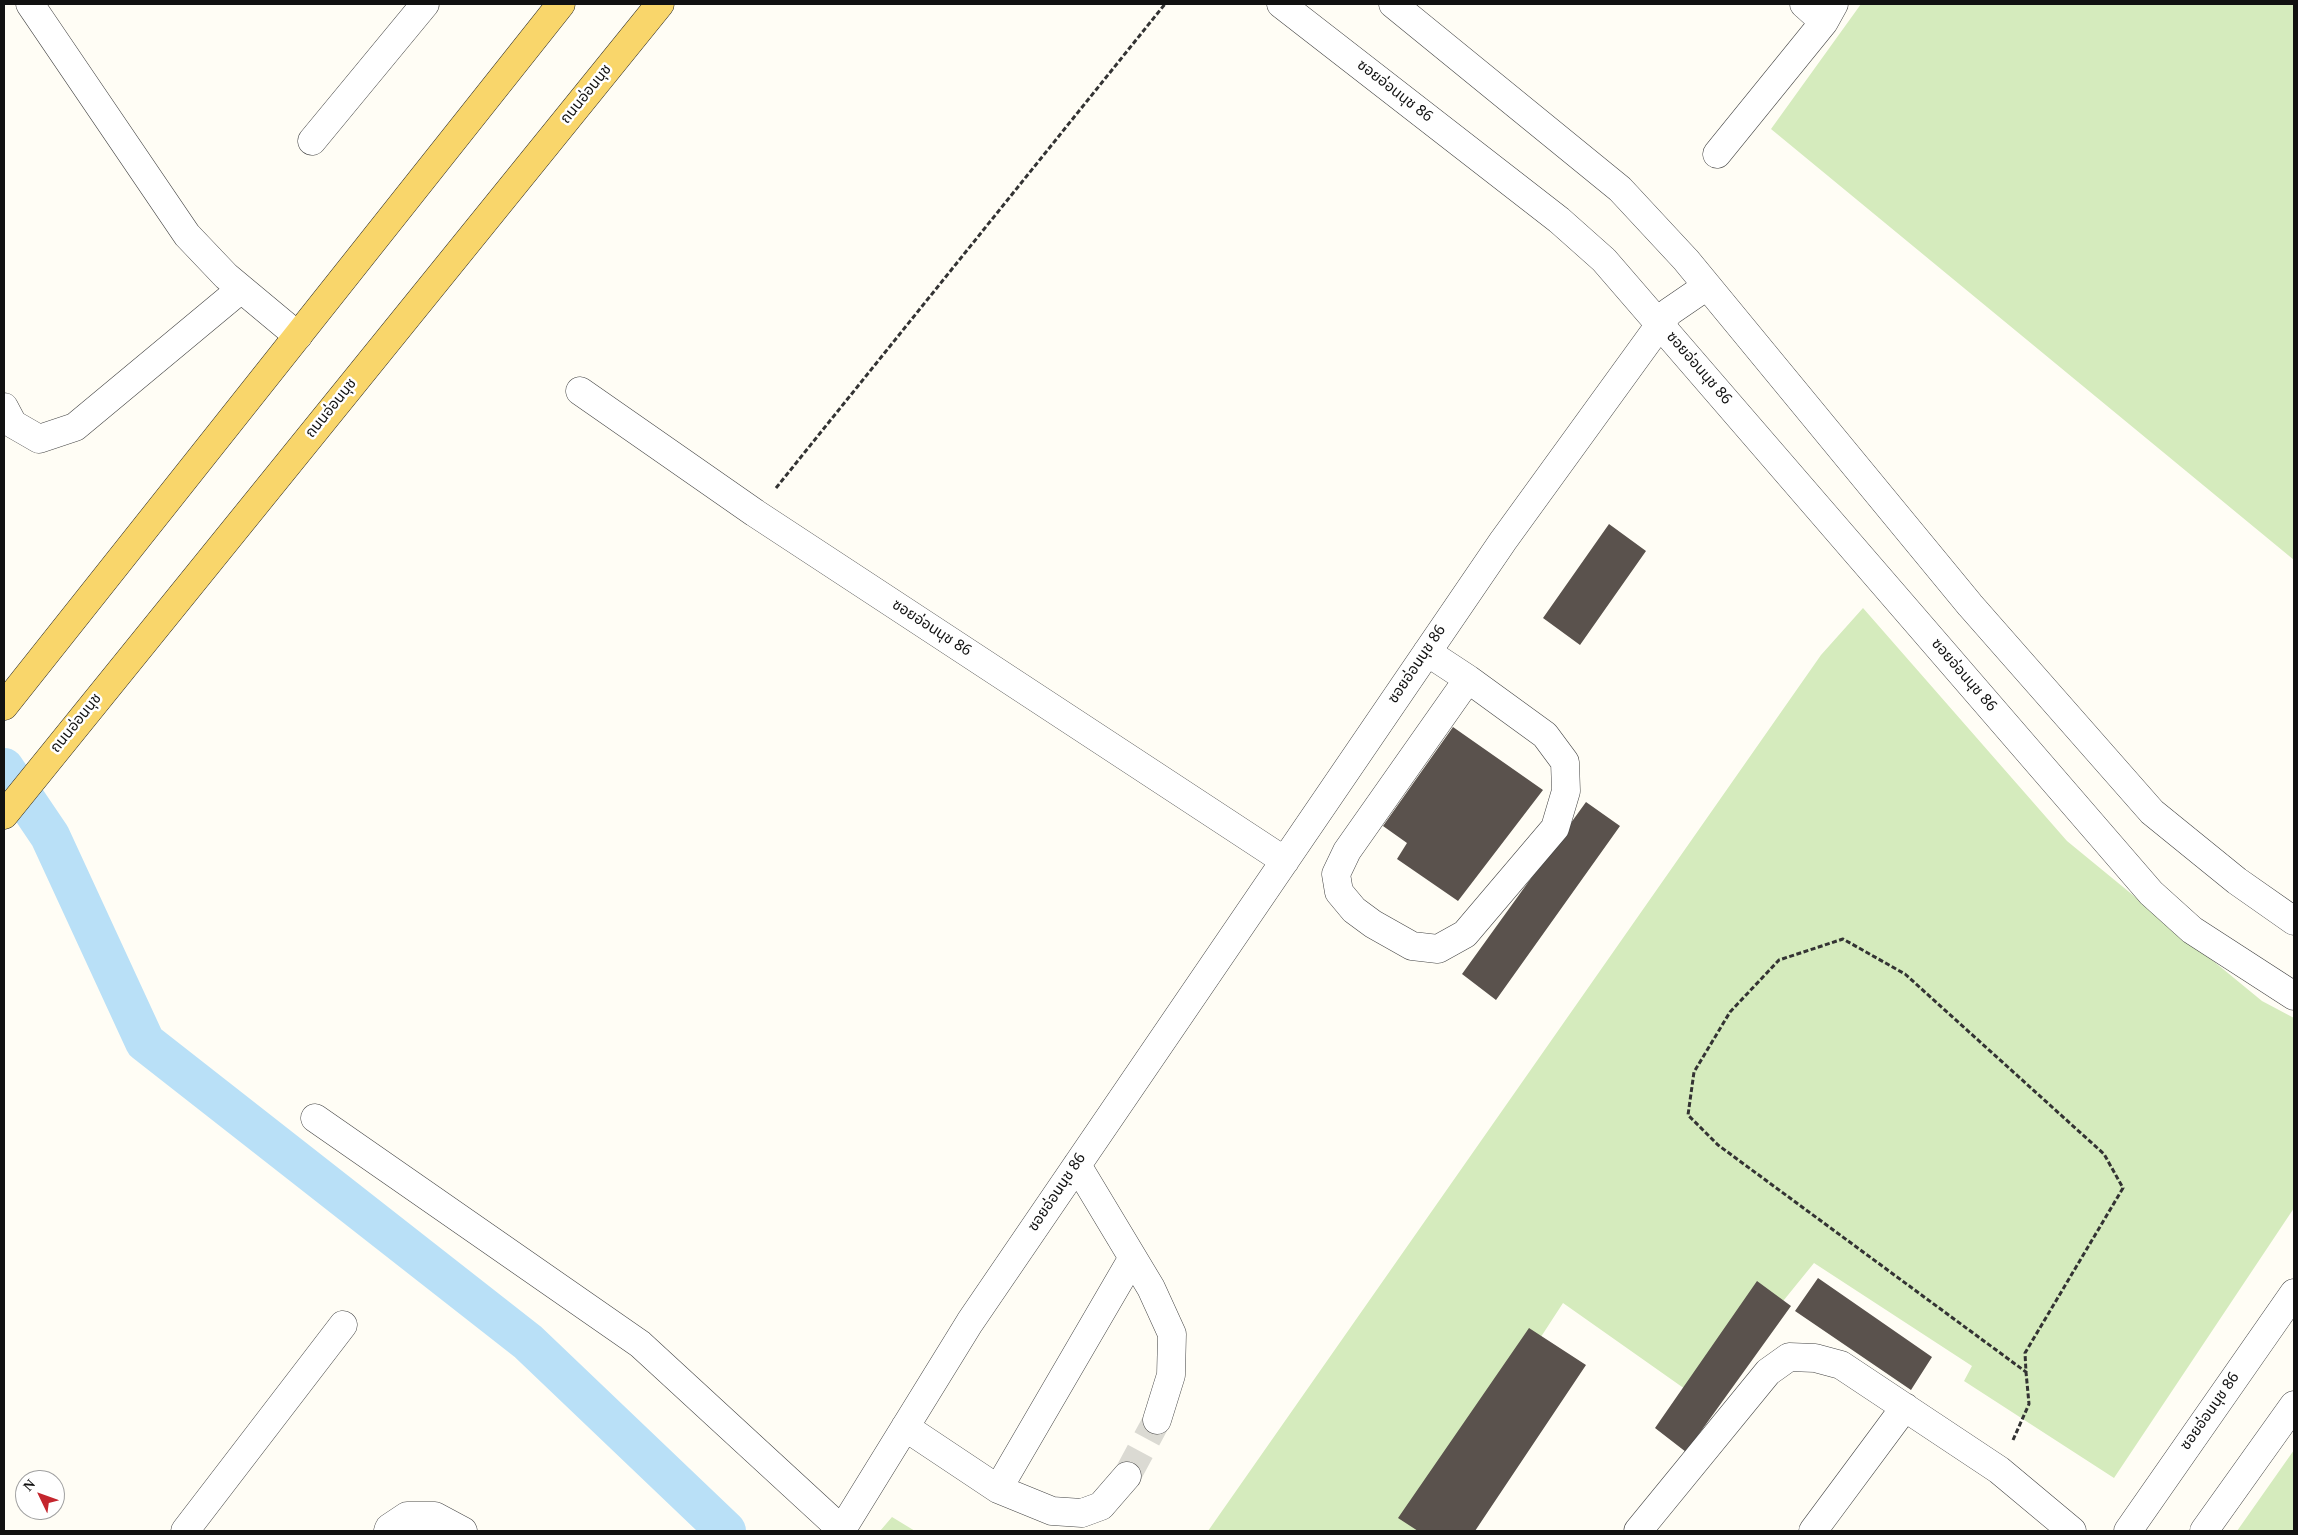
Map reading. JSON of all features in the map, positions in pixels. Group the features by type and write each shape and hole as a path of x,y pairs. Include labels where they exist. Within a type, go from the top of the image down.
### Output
{"main road":[{"path":"4,706 561,4"},
{"name":"ถนนอ่อนนุช","path":"4,815 660,4"}],"street":[{"path":"30,4 187,235 240,289 298,336"},
{"path":"312,141 425,4"},
{"name":"ซอยอ่อนนุช 86","path":"1281,4 1559,220 1604,260 2151,893 2192,930 2294,996"},
{"path":"1393,4 1620,189 1686,260 1970,605 2152,812 2237,881 2294,920"},
{"path":"1717,154 1821,10"},
{"name":"ซอยอ่อนนุช 86","path":"842,1531 970,1322 1504,541 1668,312 1707,286"},
{"path":"4,407 13,424 39,439 75,427 240,289"},
{"name":"ซอยอ่อนนุช 86","path":"580,391 755,513 1284,862"},
{"path":"1427,652 1468,678 1545,736 1565,762 1566,791 1555,828 1465,934 1438,949 1412,946 1373,924 1354,910 1339,892 1336,874 1347,851 1468,678"},
{"path":"315,1118 640,1344 842,1531"},
{"path":"1077,1165 1151,1288 1172,1334 1171,1375 1157,1420"},
{"path":"998,1489 1132,1259"},
{"name":"ซอยอ่อนนุช 86","path":"2128,1531 2294,1293"},
{"path":"185,1531 343,1325"},
{"path":"1638,1531 1768,1372 1789,1356 1815,1358 1841,1365 1999,1470 2072,1531"},
{"path":"2204,1531 2294,1405"},
{"path":"1814,1531 1905,1407"},
{"path":"905,1427 998,1489 1052,1510 1082,1513 1101,1506 1127,1476"},
{"path":"388,1531 407,1516 435,1516 463,1531"}],"path":[{"path":"755,513 1165,4"},
{"path":"1999,1470 2029,1404 2025,1354 2123,1188 2104,1154 1904,974 1843,939 1779,960 1730,1012 1694,1072 1688,1115 1718,1145 2026,1372"}],"green space":[{"path":"1861,4 2294,4 2294,560 1771,129"},
{"path":"1863,608 2067,841 2262,1001 2294,1018 2294,1208 2114,1478 1964,1381 1972,1366 1814,1263 1702,1401 1563,1303 1427,1512 1452,1531 1208,1531 1821,655"},
{"path":"2294,1450 2294,1531 2237,1531"},
{"path":"892,1517 915,1531 880,1531"}],"building":[{"path":"1609,524 1646,551 1580,645 1543,618"},
{"path":"1453,727 1543,790 1458,901 1397,859 1407,843 1383,826"},
{"path":"1586,802 1620,826 1496,1000 1462,974"},
{"path":"1818,1278 1932,1357 1911,1390 1795,1311"},
{"path":"1757,1281 1791,1306 1686,1452 1655,1428"},
{"path":"1529,1328 1586,1365 1475,1531 1418,1531 1398,1518"}],"waterway":[{"path":"4,768 50,836 145,1042 528,1342 726,1531"}],"tunnel":[{"path":"1127,1476 1157,1420"}]}
